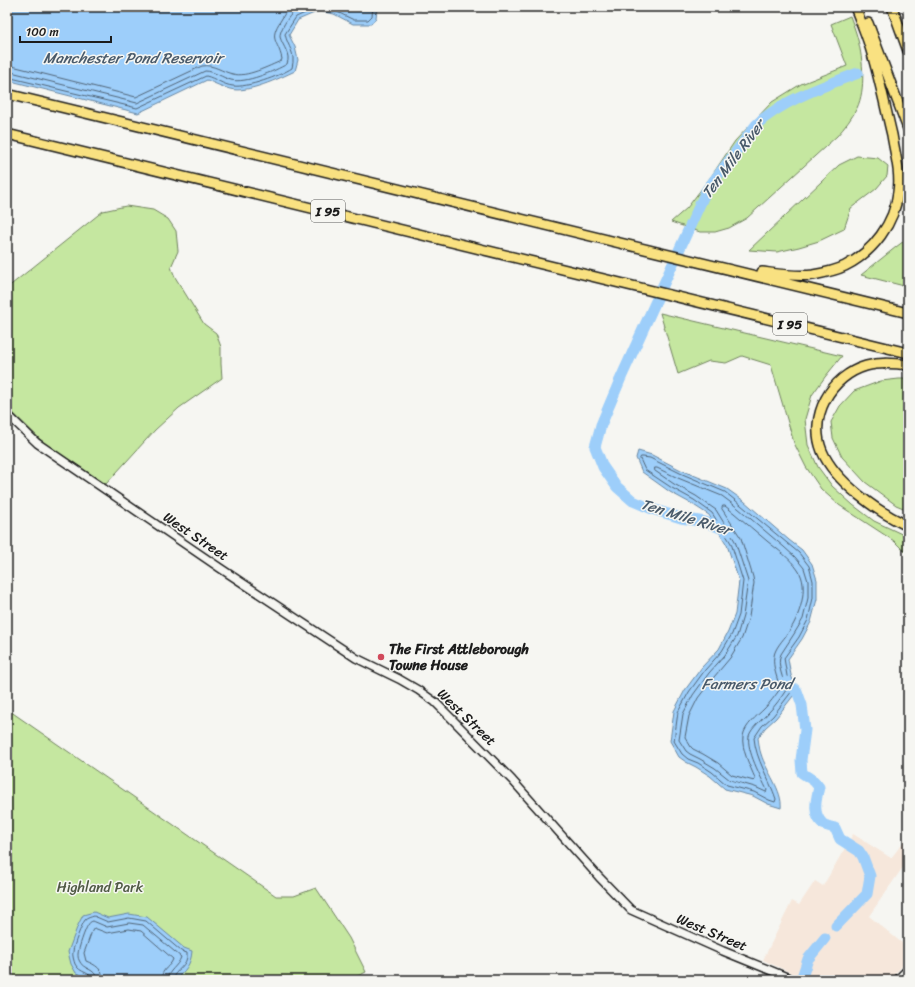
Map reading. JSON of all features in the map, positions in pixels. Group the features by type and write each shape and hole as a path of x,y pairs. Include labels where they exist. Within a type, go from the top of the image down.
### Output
{"highway":[{"path":"855,7 863,19 908,129"},
{"path":"732,270 805,276 838,269 850,263 870,248 881,235 890,219 898,194 898,167 874,59 863,19 862,7"},
{"path":"894,7 908,34"},
{"path":"894,7 908,50"},
{"path":"7,94 908,313"},
{"name":"I 95","path":"7,134 908,353"},
{"path":"908,365 888,363 876,364 857,369 846,376 836,385 824,400 819,414 817,429 822,451 829,464 840,477 870,504 908,526"}],"main road":[{"name":"West Street","path":"7,414 37,443 225,571 356,658 399,679 418,690 434,702 512,780 599,877 631,910 793,980"},
{"path":"897,980 908,970"}],"shaded area":[{"path":"853,834 891,858 908,836 908,860 869,916 908,948 908,960 889,980 807,980 763,960 792,901 799,905 815,881 823,886"}],"green space":[{"path":"850,16 860,48 863,83 857,108 851,119 840,133 747,218 729,228 715,232 700,232 671,222 687,208 735,141 772,102 801,84 847,66 831,24"},
{"path":"857,156 878,158 888,166 887,176 876,189 851,208 844,229 819,241 777,252 749,250 839,165"},
{"path":"126,206 153,210 168,219 176,231 178,251 171,267 175,277 204,324 216,333 221,347 222,378 179,408 155,430 106,484 45,444 7,407 7,288 103,211"},
{"path":"908,238 908,287 861,275 896,247"},
{"path":"660,313 842,356 812,395 805,419 808,445 818,467 832,486 874,521 908,537 908,554 894,541 839,505 821,489 806,467 794,443 771,365 742,356 726,363 709,361 678,374"},
{"path":"908,379 908,510 896,505 865,482 842,457 833,438 831,422 840,406 854,391 881,381"},
{"name":"Highland Park","path":"7,709 276,896 294,896 316,888 349,938 366,972 350,980 7,980"}],"water":[{"name":"Manchester Pond Reservoir","path":"7,7 377,8 376,18 371,24 353,24 334,14 319,11 298,20 289,35 295,47 298,60 295,71 254,87 237,90 218,85 207,80 138,113 7,80"},
{"name":"Farmers Pond","path":"638,451 652,455 681,470 727,489 744,501 802,550 812,564 817,580 817,599 811,622 802,639 788,659 791,675 797,691 758,738 763,761 777,788 781,801 781,808 768,804 753,796 725,789 710,776 679,757 670,741 674,711 685,690 702,667 719,649 728,632 735,614 739,581 727,545 709,515 670,492 642,472 636,458"},
{"path":"94,912 108,918 129,914 147,917 184,948 192,951 187,967 175,980 92,980 76,973 71,964 68,952 83,915"}],"waterway":[{"name":"Ten Mile River","path":"729,531 705,522 681,518 652,509 633,501 617,487 603,467 595,447 601,425 706,191 756,125 767,116 804,94 858,73"},
{"name":"Ten Mile River","path":"786,682 797,691 802,705 805,730 801,760 802,773 814,781 819,787 816,807 817,816 823,824 835,828 840,839 859,851 863,857 870,876 867,894 836,926"},
{"name":"Ten Mile River","path":"801,980 808,959 825,938"}],"place":[{"name":"The First Attleborough Towne House","path":"381,657"}]}
